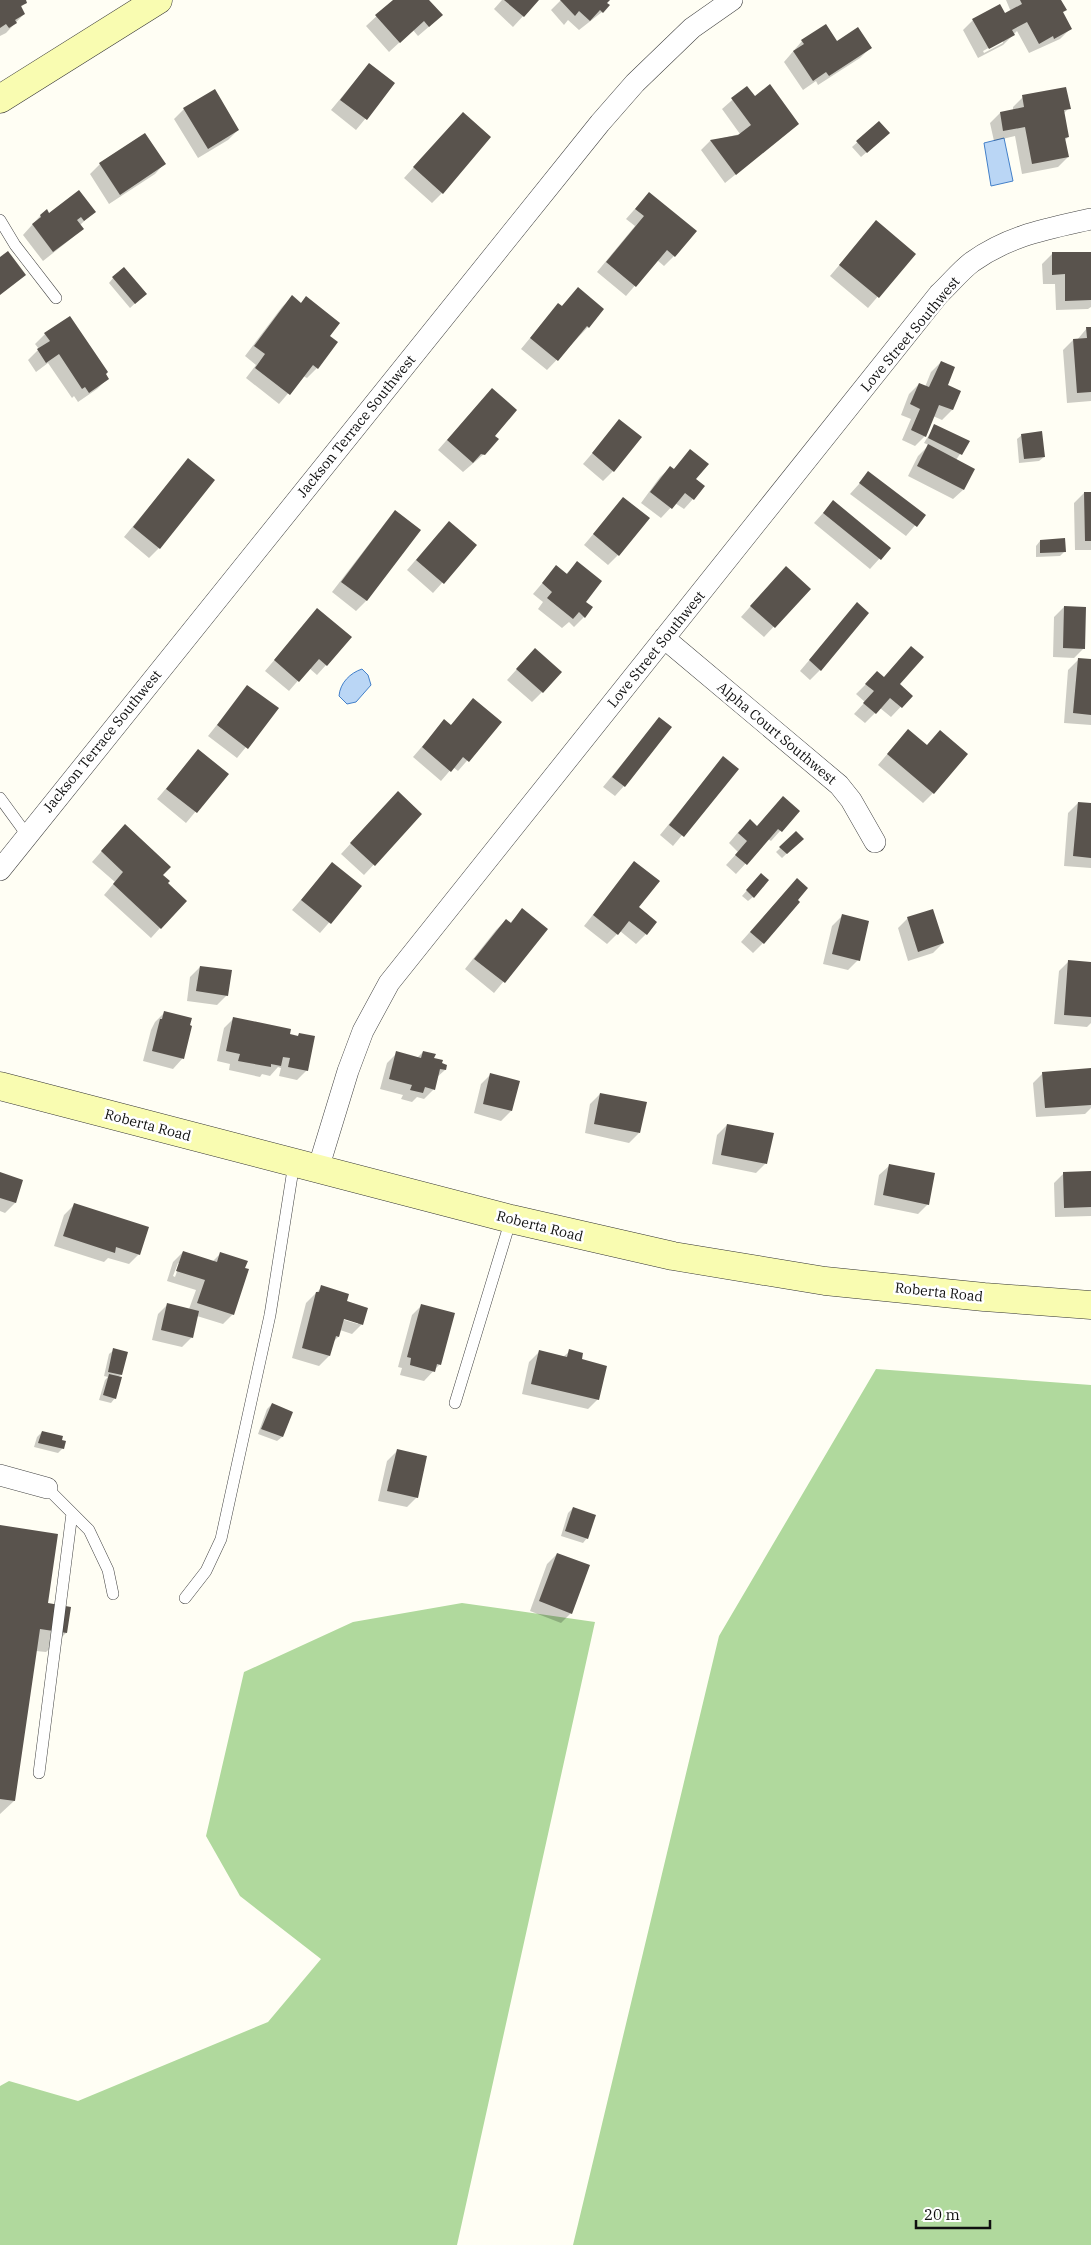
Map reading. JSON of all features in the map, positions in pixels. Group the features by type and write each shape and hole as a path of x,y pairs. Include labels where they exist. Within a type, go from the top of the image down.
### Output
{"street":[{"path":"0,99 158,0"},
{"name":"Jackson Terrace Southwest","path":"0,870 600,123 635,83 692,28 732,0"},
{"name":"Love Street Southwest","path":"306,1166 348,1071 363,1031 389,983 939,294 971,263 1006,241 1030,232 1091,219"},
{"name":"Alpha Court Southwest","path":"664,638 839,785 851,800 875,842"},
{"name":"Roberta Road","path":"0,1086 511,1219 674,1256 825,1281 984,1297 1091,1305"},
{"path":"0,1475 47,1488"}],"lane":[{"path":"0,220 15,245 56,298"},
{"path":"0,798 27,835"},
{"path":"185,1598 206,1571 221,1539 270,1316 306,1166"},
{"path":"456,1403 511,1219"},
{"path":"47,1488 89,1530 108,1570 113,1594"},
{"path":"39,1772 72,1513"}],"green space":[{"path":"876,1369 1091,1385 1091,2245 573,2245 719,1636"},
{"path":"462,1603 595,1622 457,2245 0,2245 0,2086 9,2081 78,2101 268,2022 321,1959 240,1896 206,1836 244,1672 353,1622"}],"water":[{"path":"1004,138 1013,181 991,186 984,143"},
{"path":"362,669 368,675 371,685 356,702 347,704 339,696 341,687 353,673"}],"building":[{"path":"0,0 26,0 27,3 21,6 25,14 15,20 17,23 9,28 6,24 0,28"},
{"path":"393,0 429,0 443,15 429,27 424,21 400,43 375,15"},
{"path":"504,0 539,0 524,17"},
{"path":"560,0 610,0 607,3 610,5 603,13 600,10 590,21 579,11 575,16"},
{"path":"1020,0 1061,0 1067,10 1063,12 1072,29 1054,39 1053,36 1039,44 1027,22 1012,30 1015,35 989,49 972,19 1000,4 1005,13 1022,4"},
{"path":"826,24 837,41 858,27 872,48 829,76 826,72 813,81 793,51 804,44 801,40"},
{"path":"369,63 395,83 367,120 340,100"},
{"path":"770,84 799,124 736,175 710,140 738,135 751,125 731,98 747,86 755,96"},
{"path":"1066,87 1071,109 1064,110 1069,137 1065,138 1069,157 1032,164 1025,127 1003,131 1000,112 1024,107 1022,95"},
{"path":"215,89 239,130 208,149 183,108"},
{"path":"463,112 491,137 443,194 413,167"},
{"path":"879,121 890,133 867,153 856,141"},
{"path":"145,133 166,164 120,195 99,163"},
{"path":"79,190 96,212 84,221 81,217 77,220 84,229 53,252 32,224 47,209 49,213"},
{"path":"649,192 697,231 675,257 667,250 636,287 606,262 644,216 635,209"},
{"path":"876,220 916,254 879,298 839,265"},
{"path":"8,251 26,275 0,295 0,257"},
{"path":"1052,252 1091,252 1091,300 1065,301 1065,274 1052,275"},
{"path":"124,267 147,294 135,304 112,277"},
{"path":"578,287 604,309 558,361 530,338 558,303 562,306"},
{"path":"292,295 301,303 306,296 340,323 330,336 338,342 318,369 313,365 290,395 255,368 265,354 254,346"},
{"path":"70,316 108,372 106,374 109,379 89,393 85,387 82,389 59,354 46,363 37,349 50,341 44,333"},
{"path":"1086,327 1091,327 1091,392 1077,393 1073,339 1087,338"},
{"path":"941,361 955,367 948,385 961,391 953,410 939,405 926,437 911,430 920,409 910,404 919,383 929,387"},
{"path":"492,388 517,410 495,436 499,439 485,455 481,454 473,463 447,440"},
{"path":"619,419 642,437 614,472 592,453"},
{"path":"934,424 970,441 962,455 928,438"},
{"path":"1042,431 1045,457 1024,459 1021,434"},
{"path":"928,444 975,469 964,490 917,466"},
{"path":"690,449 709,464 696,479 705,486 694,500 685,493 672,509 650,492 670,466 674,469"},
{"path":"188,458 215,480 160,549 133,527"},
{"path":"868,471 926,515 917,527 859,483"},
{"path":"1084,492 1091,492 1091,541 1085,541"},
{"path":"623,497 650,518 619,556 593,534"},
{"path":"833,500 891,548 881,560 823,513"},
{"path":"395,510 421,530 367,601 341,582"},
{"path":"449,521 477,545 444,584 416,560"},
{"path":"1065,538 1066,552 1040,553 1040,540"},
{"path":"577,561 602,581 586,602 593,607 585,618 579,612 573,619 547,598 552,592 542,583 556,565 567,574"},
{"path":"786,566 811,589 775,628 750,606"},
{"path":"857,602 869,613 821,671 809,660"},
{"path":"1064,606 1086,607 1085,649 1063,648"},
{"path":"317,608 352,637 327,666 319,659 299,682 274,660"},
{"path":"911,646 924,657 900,684 913,696 902,708 890,698 876,714 863,703 874,691 865,684 877,671 884,677"},
{"path":"535,648 562,672 543,693 516,669"},
{"path":"1078,658 1091,659 1091,715 1073,713"},
{"path":"247,685 279,708 248,749 217,725"},
{"path":"473,698 502,722 469,762 463,757 451,772 422,747 444,719 451,725"},
{"path":"659,717 672,727 625,787 612,777"},
{"path":"908,729 927,745 940,730 968,754 934,794 887,754"},
{"path":"198,749 229,774 197,813 166,789"},
{"path":"723,756 739,769 684,837 669,825"},
{"path":"398,791 422,814 375,866 350,843"},
{"path":"783,796 800,811 782,832 778,829 747,865 735,855 747,841 738,833 750,819 757,826"},
{"path":"1078,802 1091,803 1091,858 1073,856"},
{"path":"125,824 171,867 163,875 170,881 168,883 187,901 161,929 113,884 123,872 101,851"},
{"path":"796,831 804,839 787,854 779,847"},
{"path":"634,861 660,881 639,907 657,922 647,935 629,921 618,935 593,915"},
{"path":"332,862 362,886 331,924 301,900"},
{"path":"761,873 769,880 754,898 746,890"},
{"path":"797,878 808,888 798,900 800,902 764,944 750,932"},
{"path":"522,908 548,929 505,983 474,959 506,919 511,923"},
{"path":"933,909 944,943 918,952 907,917"},
{"path":"842,914 869,921 860,961 832,954"},
{"path":"1068,960 1091,962 1091,1017 1064,1015"},
{"path":"200,966 232,970 228,996 196,991"},
{"path":"164,1011 192,1018 190,1025 192,1026 184,1059 152,1051 160,1019 162,1019"},
{"path":"233,1017 291,1029 290,1034 298,1036 299,1033 315,1036 308,1071 288,1067 290,1058 283,1057 281,1066 271,1064 271,1067 238,1061 240,1054 226,1051"},
{"path":"396,1051 421,1058 423,1051 436,1054 434,1058 443,1060 442,1063 447,1065 446,1070 440,1069 435,1090 425,1087 423,1093 410,1090 412,1085 389,1079"},
{"path":"1091,1068 1091,1105 1045,1108 1042,1072"},
{"path":"490,1073 520,1081 512,1111 483,1104"},
{"path":"600,1093 647,1102 640,1133 594,1124"},
{"path":"727,1124 774,1133 767,1164 721,1155"},
{"path":"889,1164 935,1173 929,1205 883,1195"},
{"path":"1091,1171 1091,1207 1064,1208 1063,1172"},
{"path":"0,1172 23,1180 16,1203 0,1198"},
{"path":"74,1203 149,1227 140,1255 116,1247 115,1253 63,1236"},
{"path":"183,1251 217,1262 220,1252 248,1261 245,1268 249,1269 234,1315 197,1303 205,1280 176,1271"},
{"path":"321,1285 349,1294 347,1301 368,1308 363,1325 344,1319 339,1337 336,1336 330,1356 302,1348 316,1292 319,1292"},
{"path":"167,1303 199,1311 193,1338 161,1330"},
{"path":"421,1304 455,1313 441,1365 437,1364 435,1372 410,1365 411,1358 407,1357"},
{"path":"113,1348 128,1352 122,1375 108,1372"},
{"path":"569,1349 583,1353 582,1359 607,1366 599,1400 531,1384 539,1350 567,1357"},
{"path":"109,1374 122,1377 116,1399 103,1395"},
{"path":"272,1403 293,1412 283,1437 261,1429"},
{"path":"42,1431 63,1436 62,1440 66,1441 64,1449 38,1443"},
{"path":"397,1449 427,1456 418,1498 387,1491"},
{"path":"573,1507 596,1515 588,1539 565,1531"},
{"path":"0,1525 58,1534 48,1603 71,1607 67,1633 40,1629 15,1801 0,1799"},
{"path":"557,1553 590,1565 572,1614 539,1601"}]}
